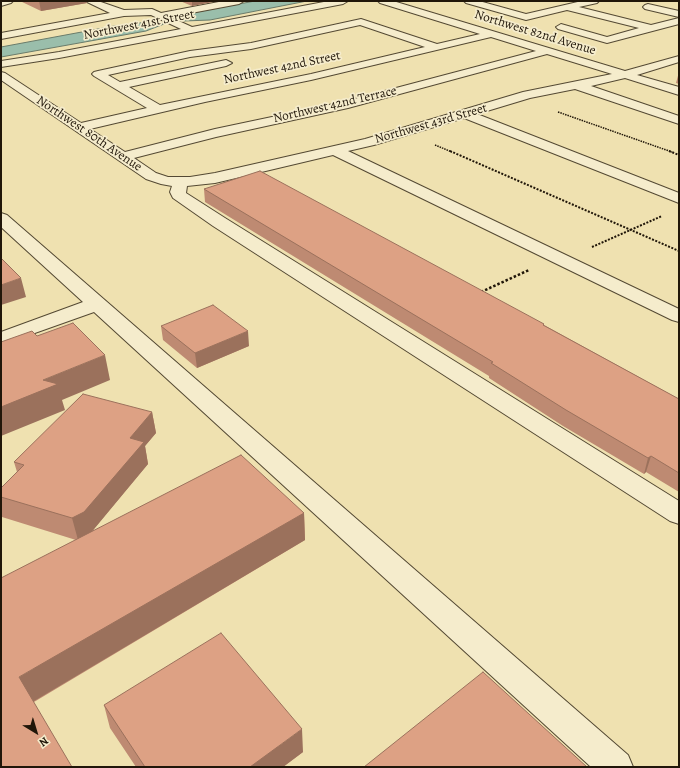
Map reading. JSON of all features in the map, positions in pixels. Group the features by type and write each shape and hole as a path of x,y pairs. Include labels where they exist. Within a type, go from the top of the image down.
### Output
{"street":[{"path":"1,3 8,1"},
{"path":"162,17 239,1"},
{"name":"Northwest 41st Street","path":"1,64 59,55 343,1"},
{"name":"Northwest 82nd Avenue","path":"383,1 679,91"},
{"path":"469,1 526,17 553,11 569,4 582,4 594,1"},
{"path":"137,12 157,5 151,3"},
{"path":"569,4 672,34"},
{"path":"88,5 102,6 124,13"},
{"path":"530,5 553,11"},
{"path":"648,7 679,14"},
{"path":"1,36 124,13 137,12 152,12 191,30"},
{"path":"560,27 607,40 679,21"},
{"path":"158,109 98,74 190,54 251,46 361,22 438,47"},
{"path":"366,36 389,31"},
{"name":"Northwest 42nd Street","path":"78,128 158,109 303,79 491,34"},
{"name":"Northwest 42nd Terrace","path":"122,157 215,132 344,105 547,51"},
{"name":"Northwest 41st Street","path":"1,69 59,55"},
{"name":"Northwest 43rd Street","path":"182,182 215,178 376,140 527,95 596,82 679,59"},
{"path":"118,86 238,60"},
{"name":"Northwest 80th Avenue","path":"1,75 78,128 157,178 182,182"},
{"path":"575,85 679,120"},
{"path":"465,114 679,198"},
{"path":"334,150 679,316"},
{"path":"182,182 178,192 179,195 213,218 679,514"},
{"path":"1,218 97,304 258,462 616,767"},
{"path":"1,339 97,304"}],"path":[{"path":"555,111 679,155"},
{"path":"433,144 679,251"},
{"path":"589,248 665,215"},
{"path":"487,296 480,292 534,267"}],"shaded area":[{"path":"255,1 307,1 210,20 184,21 175,18 191,13"},
{"path":"157,21 164,24 146,31 1,57 1,47 114,26"}],"building":[{"path":"260,171 544,324 543,325 679,399 679,473 651,456 648,458 566,410 491,363 493,362 204,189"},
{"path":"1,258 21,278 1,285"},
{"path":"213,305 248,331 195,353 161,326"},
{"path":"73,323 105,355 43,380 58,384 1,407 1,342 32,331 37,336"},
{"path":"83,394 152,412 130,438 144,442 84,512 72,518 1,497 1,488 24,465 14,462"},
{"path":"241,455 304,513 19,677 72,767 1,767 1,578"},
{"path":"221,633 302,729 250,767 145,767 104,705"},
{"path":"483,672 587,767 364,767"}]}
